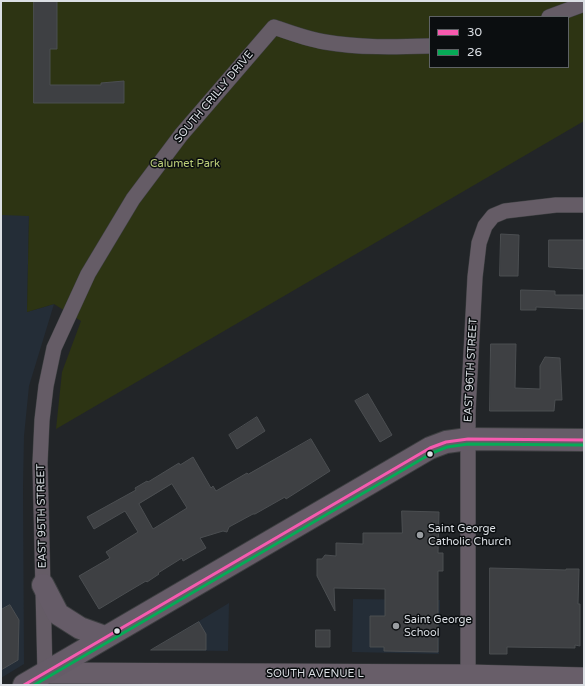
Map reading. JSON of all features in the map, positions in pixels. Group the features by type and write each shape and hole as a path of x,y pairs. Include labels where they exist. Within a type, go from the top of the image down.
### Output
{"main road":[{"path":"24,685 45,679 106,638 430,448 446,442 468,439 584,440"},
{"path":"43,584 58,614 80,628 106,638"}],"street":[{"path":"552,16 584,4"},
{"name":"SOUTH CRILLY DRIVE","path":"54,348 88,274 133,199 180,135 274,27 324,42 350,45 403,47 429,46"},
{"name":"EAST 96TH STREET","path":"468,680 468,411 475,277 479,243 485,226 493,216 504,211 556,205 584,205"},
{"name":"EAST 95TH STREET","path":"45,679 40,463 42,420 46,386 54,348"},
{"name":"SOUTH AVENUE L","path":"45,679 468,680 584,678"}],"shaded area":[{"path":"1,215 29,215 27,312 54,304 29,386 24,436 24,664 1,678"},
{"name":"Saint George School","path":"353,599 440,600 439,654 352,652"},
{"path":"229,603 228,651 163,650 161,644"}],"green space":[{"name":"Calumet Park","path":"1,1 584,1 584,121 56,429 62,372 81,321 54,304 27,312 29,216 1,215"}],"building":[{"path":"34,1 57,1 57,49 50,49 50,85 101,85 101,83 124,81 124,103 34,103"},
{"path":"501,234 519,235 518,276 500,276"},
{"path":"549,240 584,240 584,269 549,267"},
{"path":"521,290 555,291 555,295 584,295 584,309 536,307 536,310 521,310"},
{"path":"491,344 516,344 515,388 540,389 540,366 545,357 560,358 562,400 555,400 554,411 490,411"},
{"path":"368,394 392,435 380,442 355,401"},
{"path":"257,417 265,431 237,449 229,435"},
{"path":"311,439 330,471 286,499 285,497 229,527 227,532 223,531 200,538 206,548 183,561 182,558 158,573 159,574 147,582 146,581 99,609 79,576 110,558 106,552 138,532 125,511 94,529 87,517 136,490 135,488 147,481 148,482 179,463 180,465 193,457 211,488 213,486 216,491 247,473 248,474","holes":["172,484 187,508 153,529 139,504"]},
{"path":"402,511 439,512 438,553 443,553 443,571 438,571 438,652 384,651 384,647 370,647 370,616 385,616 385,589 334,588 335,611 317,576 317,559 322,559 325,555 336,556 336,543 363,544 363,533 402,533"},
{"path":"490,568 579,569 578,604 580,604 580,646 575,645 575,648 507,647 507,654 490,654"},
{"path":"10,605 19,620 18,660 1,670 1,610"},
{"path":"199,622 206,634 206,650 151,650"},
{"path":"316,630 330,630 330,647 316,647"}],"transit line":[{"name":"30","path":"24,685 430,448 446,442 468,439 584,440"},
{"name":"26","path":"34,685 432,453 447,447 468,444 584,445"}],"place":[{"name":"Saint George Catholic Church","path":"420,535"},
{"name":"Saint George School","path":"396,626"}]}
